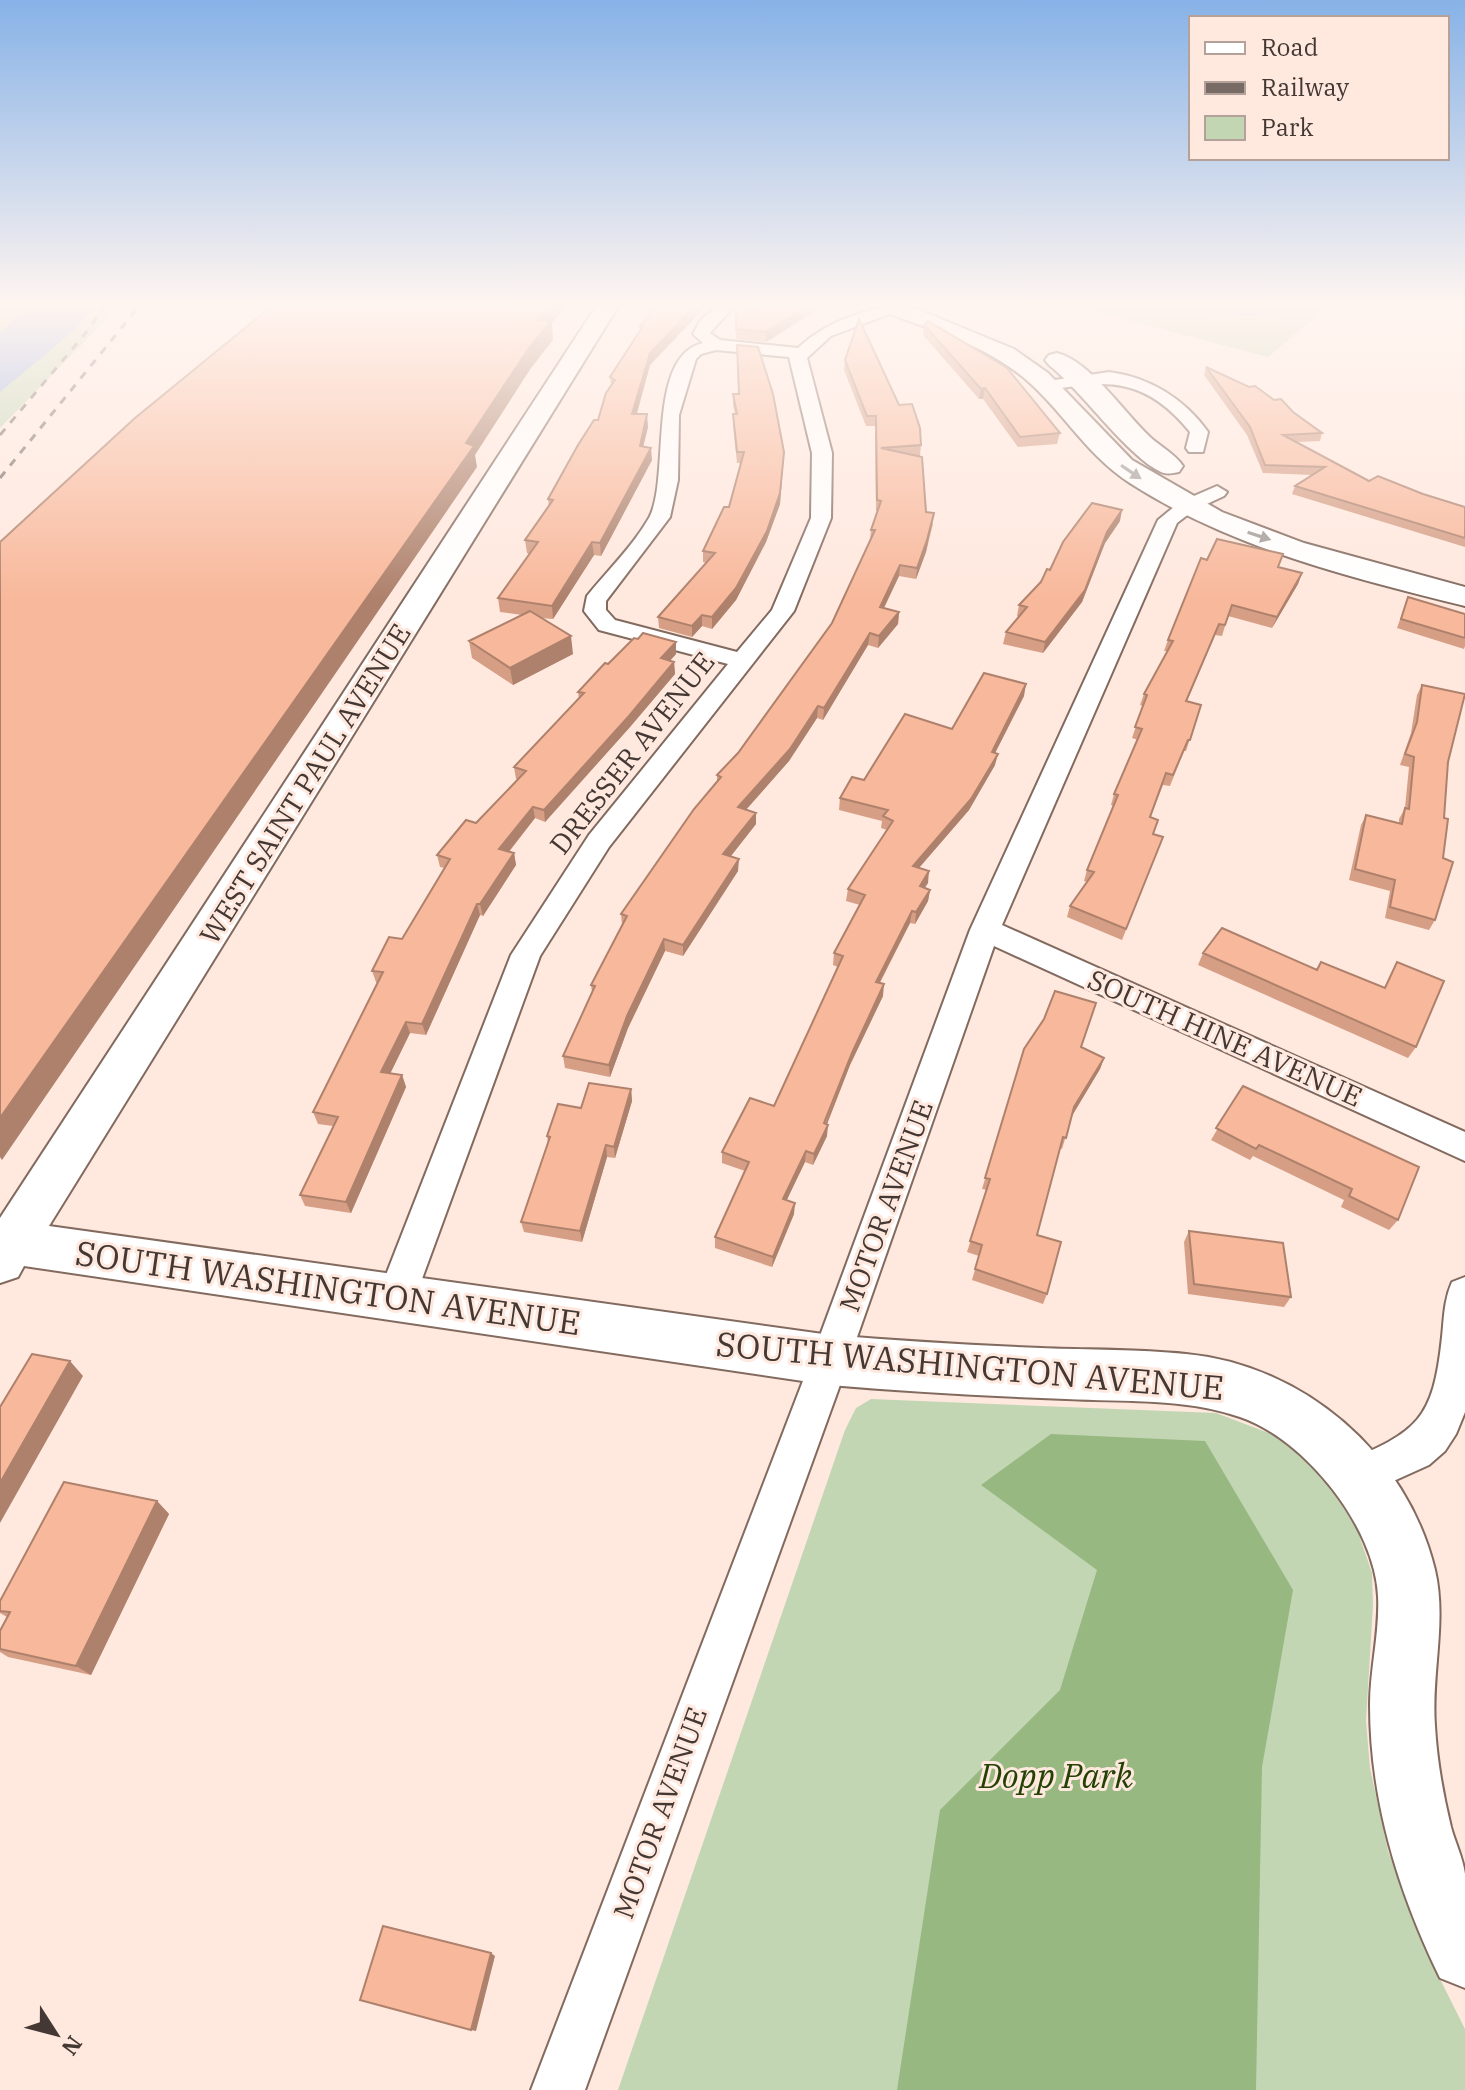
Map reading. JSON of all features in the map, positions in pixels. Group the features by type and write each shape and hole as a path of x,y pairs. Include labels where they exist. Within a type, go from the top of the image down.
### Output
{"street":[{"name":"WEST SAINT PAUL AVENUE","path":"6,1252 546,403"},
{"path":"674,403 670,415 668,480 660,517 595,601 595,611 607,625 743,661"},
{"name":"DRESSER AVENUE","path":"396,1298 526,955 599,841 783,611 821,518 822,453 809,403"},
{"path":"1061,403 1098,445 1122,466 1187,506 1264,538 1465,597"},
{"path":"1102,403 1146,449 1217,492 1259,511 1465,572"},
{"path":"1164,403 1193,423 1199,432 1196,448"},
{"name":"MOTOR AVENUE","path":"558,2090 830,1360 985,930 1168,520 1187,506 1217,492"},
{"name":"SOUTH HINE AVENUE","path":"985,930 1465,1147"},
{"name":"SOUTH WASHINGTON AVENUE","path":"6,1252 396,1298 830,1360 938,1369 1187,1379 1256,1395 1289,1412 1323,1437 1358,1477 1390,1526 1407,1583 1409,1609 1402,1688 1410,1795 1437,1888 1465,1953"},
{"path":"1358,1477 1415,1451 1436,1430 1455,1377 1465,1294"}],"green space":[{"path":"0,403 25,403 0,428"},
{"name":"Dopp Park","path":"871,1399 1216,1413 1274,1435 1323,1472 1350,1509 1372,1573 1366,1721 1370,1768 1388,1851 1425,1949 1465,2029 1465,2090 618,2090 845,1430 856,1408"},
{"path":"1051,1434 1205,1441 1293,1590 1262,1767 1256,2090 897,2090 940,1810 1060,1690 1097,1570 981,1485"}],"building":[{"path":"154,403 493,403 466,443 474,446 0,1118 0,542"},
{"path":"603,403 635,403 632,414 647,414 640,446 651,448 600,543 592,542 552,606 498,598 538,542 525,540 553,500 548,499 578,445 594,420 598,420"},
{"path":"735,403 775,403 784,452 780,493 767,531 736,588 712,617 702,615 692,626 658,617 715,553 703,551 724,507 729,507 744,452 737,452 733,414 737,414"},
{"path":"862,403 912,404 920,428 921,445 881,448 922,457 926,512 934,513 917,568 900,565 880,607 899,612 879,636 870,633 824,708 818,706 790,749 738,807 756,813 723,854 739,859 683,945 664,939 627,1016 609,1065 563,1056 595,986 591,985 627,916 621,914 694,809 721,777 717,775 738,753 832,623 875,530 871,530 881,501 877,500 876,416 867,416"},
{"path":"995,403 1035,403 1060,433 1020,437"},
{"path":"1232,403 1284,403 1322,433 1283,435 1369,481 1378,476 1465,507 1465,538 1295,486 1325,467 1265,465 1250,427"},
{"path":"1092,503 1122,510 1107,532 1085,590 1045,642 1006,632 1027,607 1019,605 1041,582 1047,569 1050,570 1063,542"},
{"path":"1217,539 1283,554 1278,567 1302,573 1277,617 1232,605 1225,625 1219,624 1186,701 1201,705 1190,740 1173,775 1166,773 1150,817 1158,820 1153,834 1163,837 1126,929 1070,906 1094,872 1087,870 1118,795 1114,794 1142,729 1135,727 1147,695 1144,694 1173,641 1168,640 1201,558 1207,560"},
{"path":"1408,597 1465,614 1465,638 1401,619"},
{"path":"530,611 571,636 510,668 469,641"},
{"path":"643,633 676,642 661,658 674,662 544,810 533,807 499,849 514,853 480,904 477,904 422,1024 406,1022 381,1072 402,1075 346,1202 300,1195 338,1117 313,1112 383,972 372,971 389,937 402,939 450,859 437,855 466,820 476,823 526,771 514,767 584,693 578,692 605,663 608,664"},
{"path":"984,673 1026,684 992,752 998,754 971,799 913,866 929,871 920,886 930,890 916,912 912,911 876,982 884,984 824,1123 828,1125 814,1154 806,1151 783,1199 795,1203 773,1257 715,1237 749,1162 722,1152 750,1098 774,1106 843,956 834,953 865,895 848,889 893,821 883,816 888,810 840,798 852,777 864,780 905,714 952,729"},
{"path":"1422,685 1465,694 1448,762 1444,818 1448,819 1443,858 1453,862 1435,920 1390,907 1395,880 1355,869 1366,815 1402,824 1405,808 1409,809 1414,757 1405,754 1417,722"},
{"path":"1222,928 1317,970 1321,962 1385,988 1397,962 1444,981 1416,1047 1203,953"},
{"path":"1055,991 1096,1003 1081,1047 1104,1058 1074,1107 1037,1235 1061,1242 1047,1294 975,1269 982,1245 970,1241 990,1179 985,1178 1024,1049 1044,1019"},
{"path":"589,1083 631,1089 614,1147 606,1145 580,1231 521,1222 558,1104 581,1108"},
{"path":"1243,1086 1419,1167 1398,1220 1349,1196 1352,1189 1259,1145 1256,1149 1216,1128"},
{"path":"1189,1231 1283,1243 1291,1297 1194,1284"},
{"path":"32,1354 70,1361 0,1483 0,1407"},
{"path":"64,1482 157,1501 76,1666 0,1649 0,1631 10,1612 0,1611 0,1601"},
{"path":"383,1926 491,1953 471,2030 360,2000"}],"railway":[{"path":"0,435 27,403"},
{"path":"0,478 61,403"}]}
